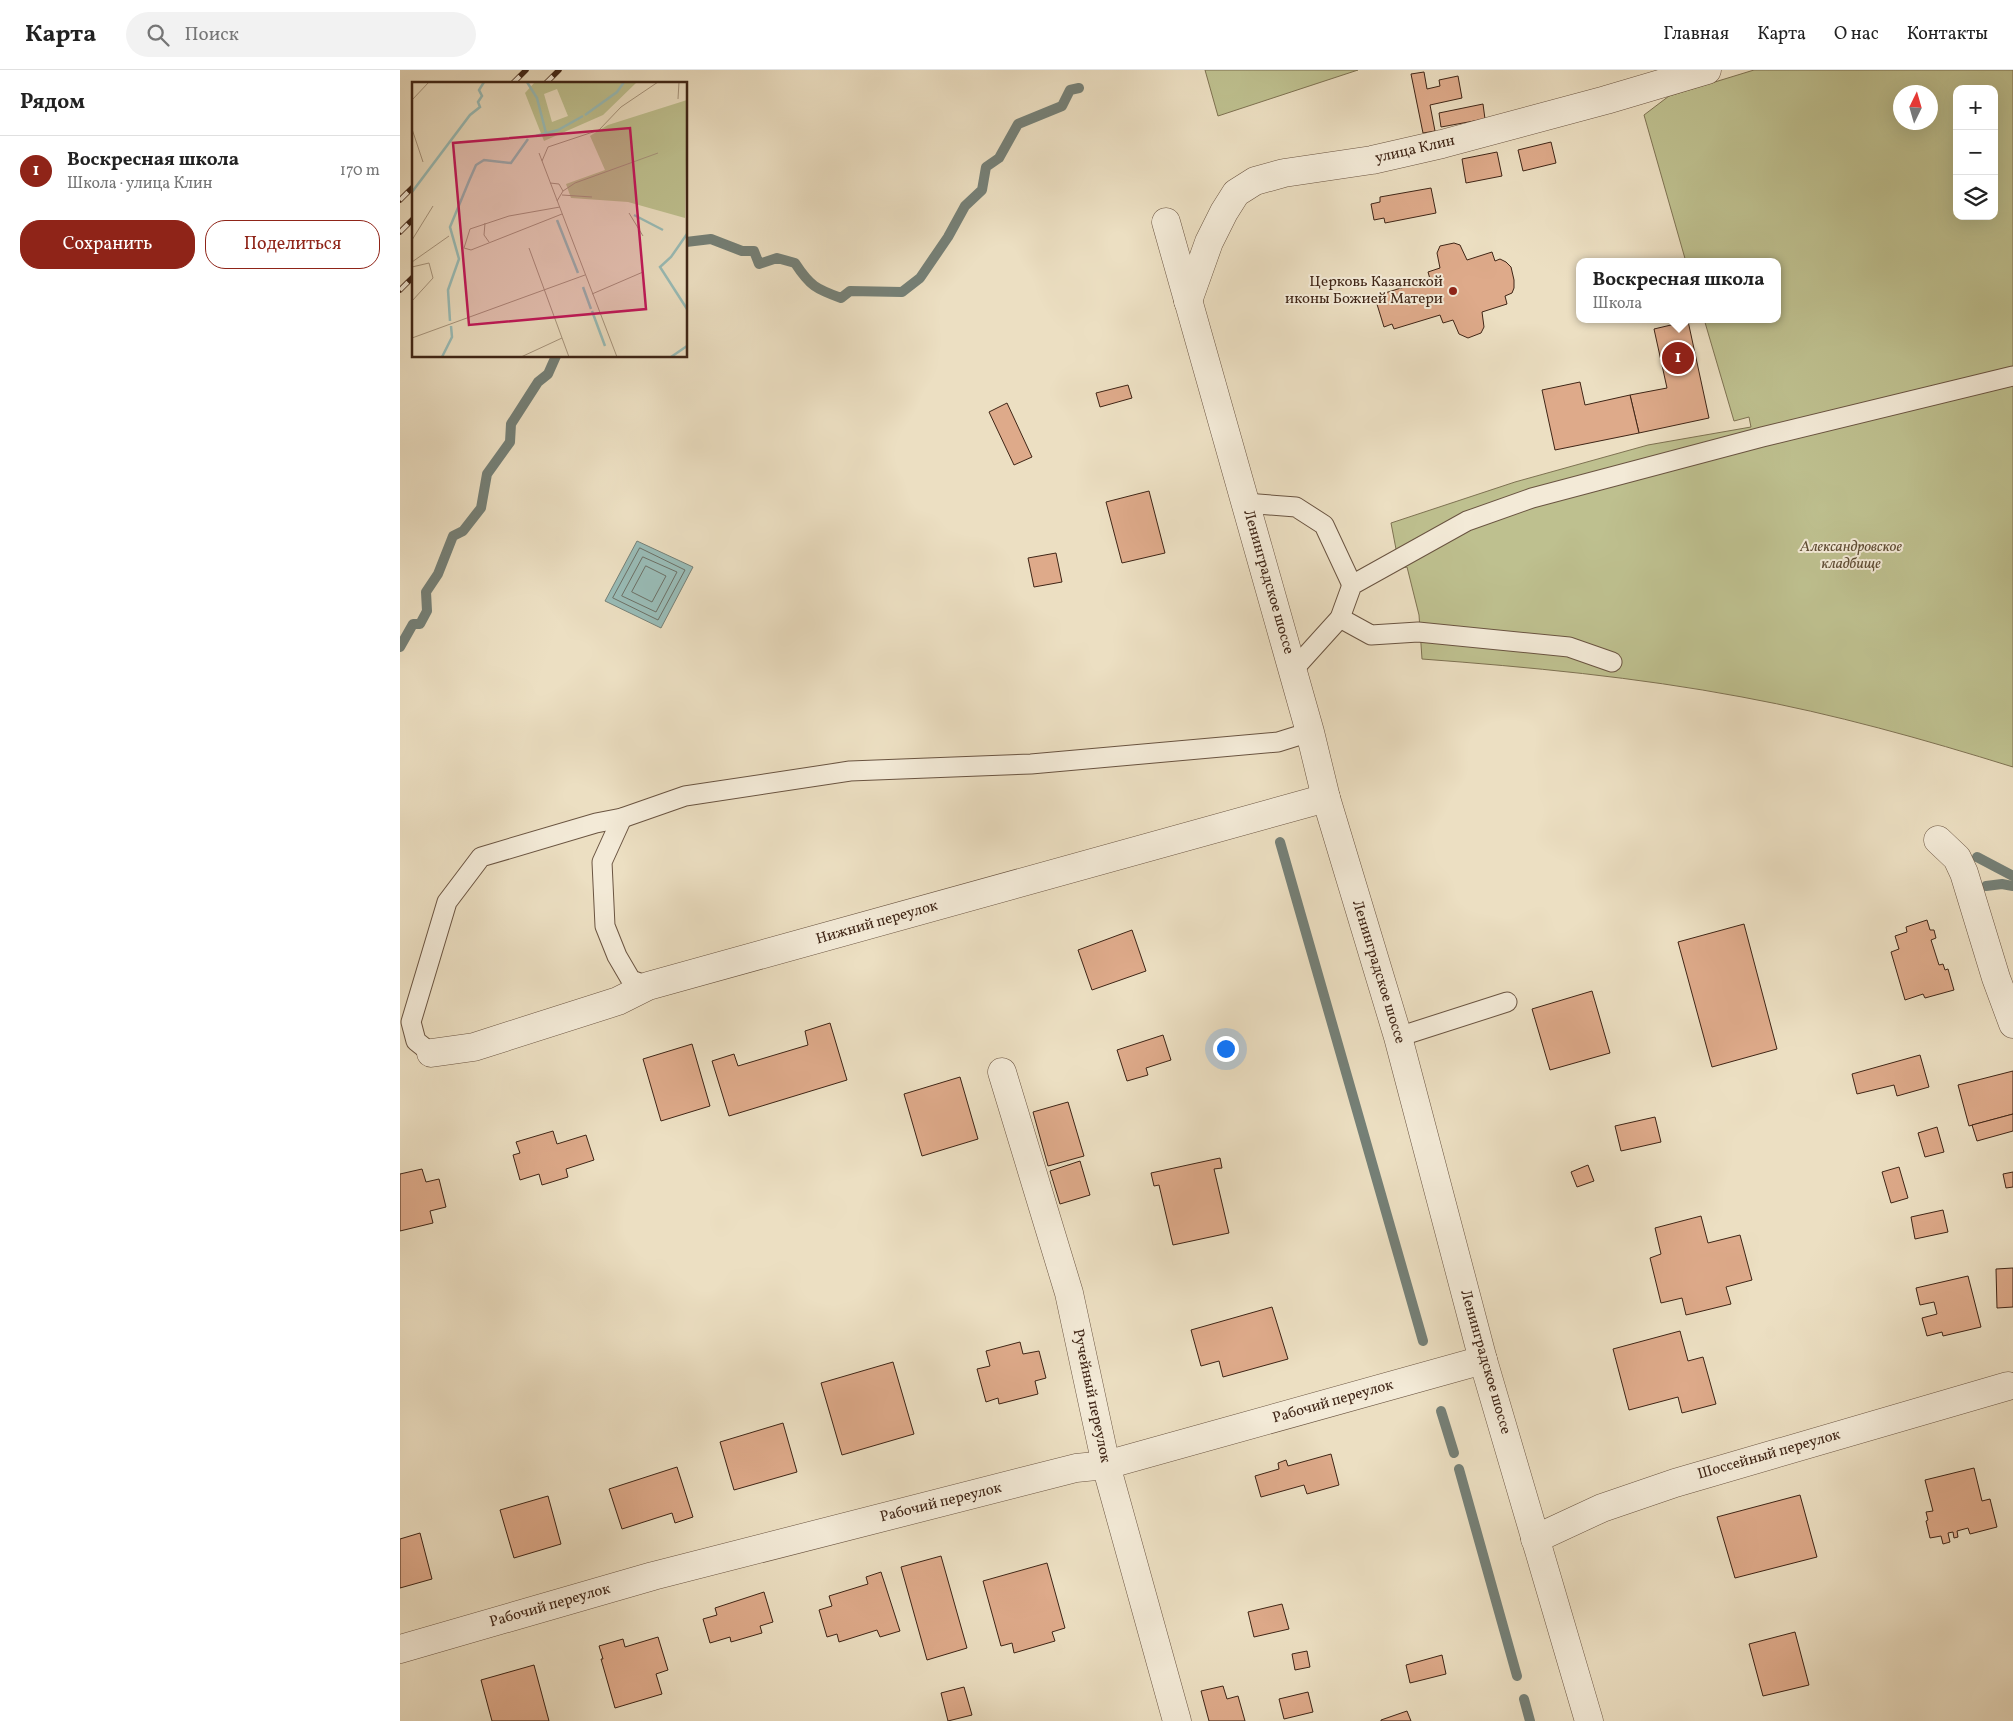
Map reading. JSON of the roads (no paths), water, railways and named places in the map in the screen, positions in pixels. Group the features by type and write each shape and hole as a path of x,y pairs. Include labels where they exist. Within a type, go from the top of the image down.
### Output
{"street":[{"name":"улица Клин","path":"1188,301 1209,242 1224,212 1236,193 1255,181 1284,173 1372,160 1442,144 1606,100 1707,70"},
{"name":"Ленинградское шоссе","path":"1166,222 1293,670 1326,798 1398,1038 1483,1360 1589,1721"},
{"name":"Нижний переулок","path":"431,1053 474,1046 618,1000 648,986 1326,798"},
{"path":"1938,840 1957,858 1964,873 1996,978 2013,1024"},
{"name":"Ручейный переулок","path":"1002,1072 1069,1293 1106,1465 1178,1721"},
{"name":"Рабочий переулок","path":"400,1649 654,1576 1076,1468 1106,1465 1483,1360"},
{"name":"Шоссейный переулок","path":"1535,1539 1602,1508 1675,1483 2008,1386"}],"lane":[{"path":"1293,670 1340,618 1352,585 1467,521 1532,498 1762,437 2013,376"},
{"path":"1245,503 1296,506 1324,525 1352,585"},
{"path":"1340,618 1371,635 1418,632 1569,646 1612,662"},
{"path":"431,1053 416,1042 411,1022 447,902 481,857 596,823 622,818 685,796 850,771 1031,764 1278,742 1310,732"},
{"path":"622,818 602,862 605,926 617,956 631,980 648,986"},
{"path":"1398,1038 1507,1002"}],"water":[{"path":"637,541 693,567 661,628 605,601"}],"waterway":[{"path":"688,242 711,239 742,251 754,251 759,264 777,258 795,263 814,286 841,298 850,291 902,292 920,278 948,237 965,206 982,190 986,167 999,158 1018,124 1062,106 1070,90 1079,88"},
{"path":"400,647 413,624 420,624 427,611 426,592 438,574 453,536 463,531 481,508 487,474 510,442 511,424 538,382 548,374 555,358"},
{"path":"1280,842 1423,1341"},
{"path":"1977,857 2013,876"},
{"path":"1986,886 2002,884 2013,886"},
{"path":"1441,1411 1454,1453"},
{"path":"1459,1469 1517,1676"},
{"path":"1524,1699 1530,1721"}],"railway":[{"path":"514,82 526,70"},
{"path":"547,82 559,70"},
{"path":"400,200 412,188"},
{"path":"400,232 412,220"},
{"path":"400,290 412,278"}],"place":[{"name":"Церковь Казанской иконы Божией Матери","path":"1453,291"},
{"name":"Воскресная школа","path":"1678,358"}],"park label":[{"name":"Александровское кладбище","path":"1851,556"}]}
